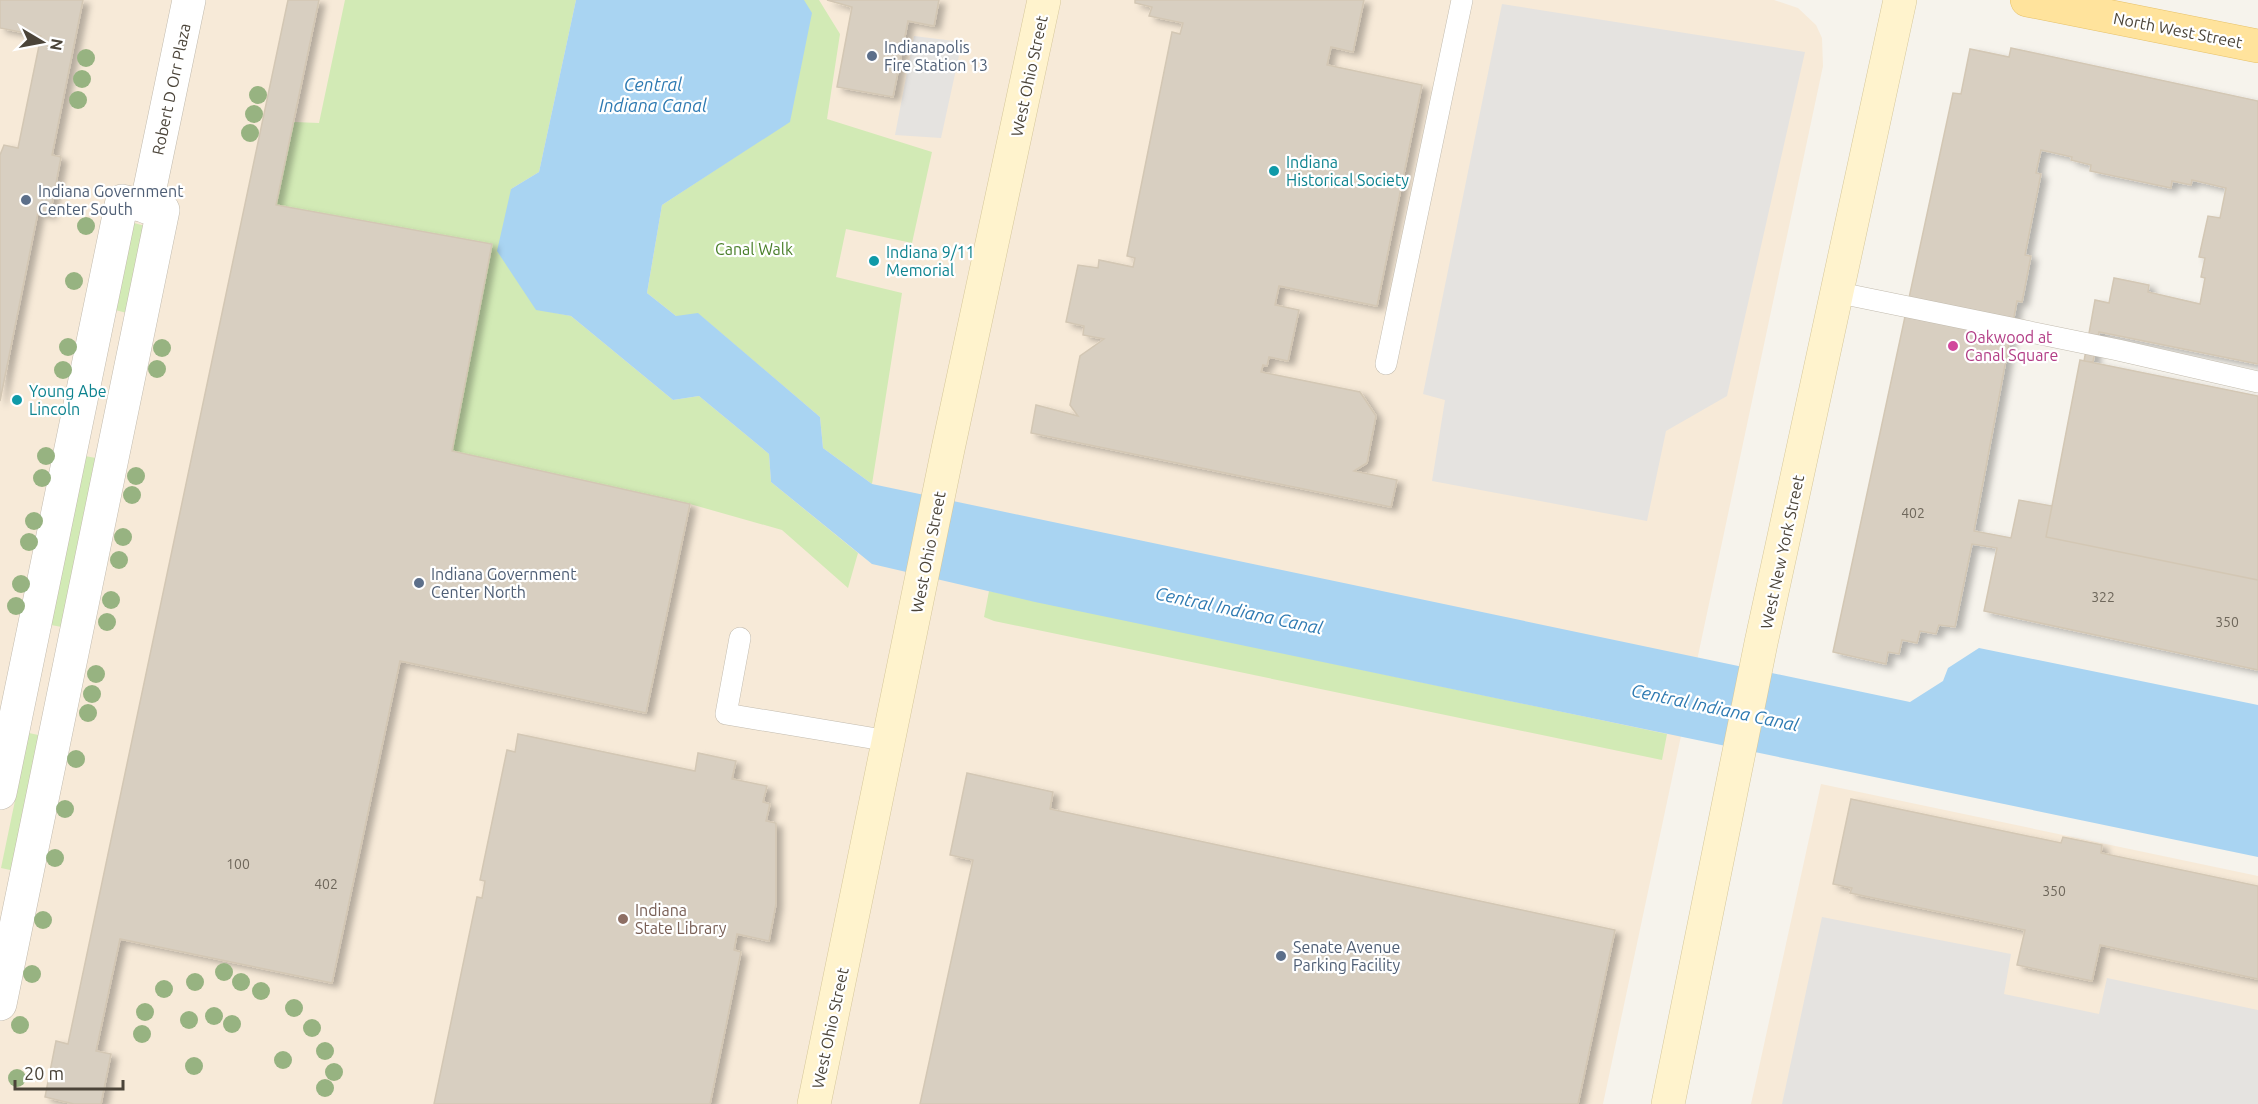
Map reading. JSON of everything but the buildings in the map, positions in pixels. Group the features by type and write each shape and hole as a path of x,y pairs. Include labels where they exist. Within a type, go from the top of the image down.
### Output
{"main road":[{"name":"West Ohio Street","path":"814,1104 948,448 1044,0"},
{"name":"West New York Street","path":"1668,1104 1761,643 1790,521 1835,292 1900,0"},
{"name":"North West Street","path":"2027,0 2258,46"}],"street":[{"name":"Robert D Orr Plaza","path":"150,192 189,0"},
{"path":"0,793 122,201 150,192 164,210 0,1004"}],"lane":[{"path":"1386,364 1462,0"},
{"path":"1835,292 2118,350 2258,382"},
{"path":"740,638 726,714 889,741"}],"shaded area":[{"path":"0,0 1774,0 1798,8 1816,25 1822,38 1823,66 1603,1104 0,1104"},
{"path":"1502,4 1805,52 1727,396 1666,431 1647,521 1432,481 1445,400 1423,394"},
{"path":"914,36 962,42 941,138 895,135"},
{"path":"1821,784 2258,876 2258,1104 1751,1104"},
{"path":"1822,917 2011,954 2004,994 2099,1014 2107,978 2258,1010 2258,1104 1782,1104"}],"green space":[{"path":"345,0 576,0 539,172 511,189 536,309 571,316 673,400 699,396 769,454 771,482 858,553 848,588 782,530 690,504 452,451 492,244 276,205 294,122 319,123"},
{"name":"Canal Walk","path":"802,0 819,0 840,34 827,119 932,152 912,243 846,229 836,277 902,293 872,484 823,448 820,417 701,316 676,316 647,293 662,205 790,121"},
{"path":"134,223 149,227 131,314 115,310"},
{"path":"85,456 101,459 67,628 51,625"},
{"path":"989,591 1667,734 1662,760 994,621 984,617"},
{"path":"29,733 43,736 15,871 1,868"}],"water":[{"name":"Central Indiana Canal","path":"576,0 804,0 812,13 790,122 662,205 647,293 676,316 698,313 820,417 823,448 872,484 1910,702 1943,681 1948,668 1979,648 2258,705 2258,857 1035,602 872,564 771,482 769,454 699,396 673,400 571,316 536,310 497,251 511,189 539,172"}],"place":[{"name":"Indianapolis Fire Station 13","path":"872,56"},
{"name":"Indiana Historical Society","path":"1274,171"},
{"name":"Indiana Government Center South","path":"26,200"},
{"name":"Indiana 9/11 Memorial","path":"874,261"},
{"name":"Oakwood at Canal Square","path":"1953,346"},
{"name":"Young Abe Lincoln","path":"17,400"},
{"name":"Indiana Government Center North","path":"419,583"},
{"name":"Indiana State Library","path":"623,919"},
{"name":"Senate Avenue Parking Facility","path":"1281,956"}]}
